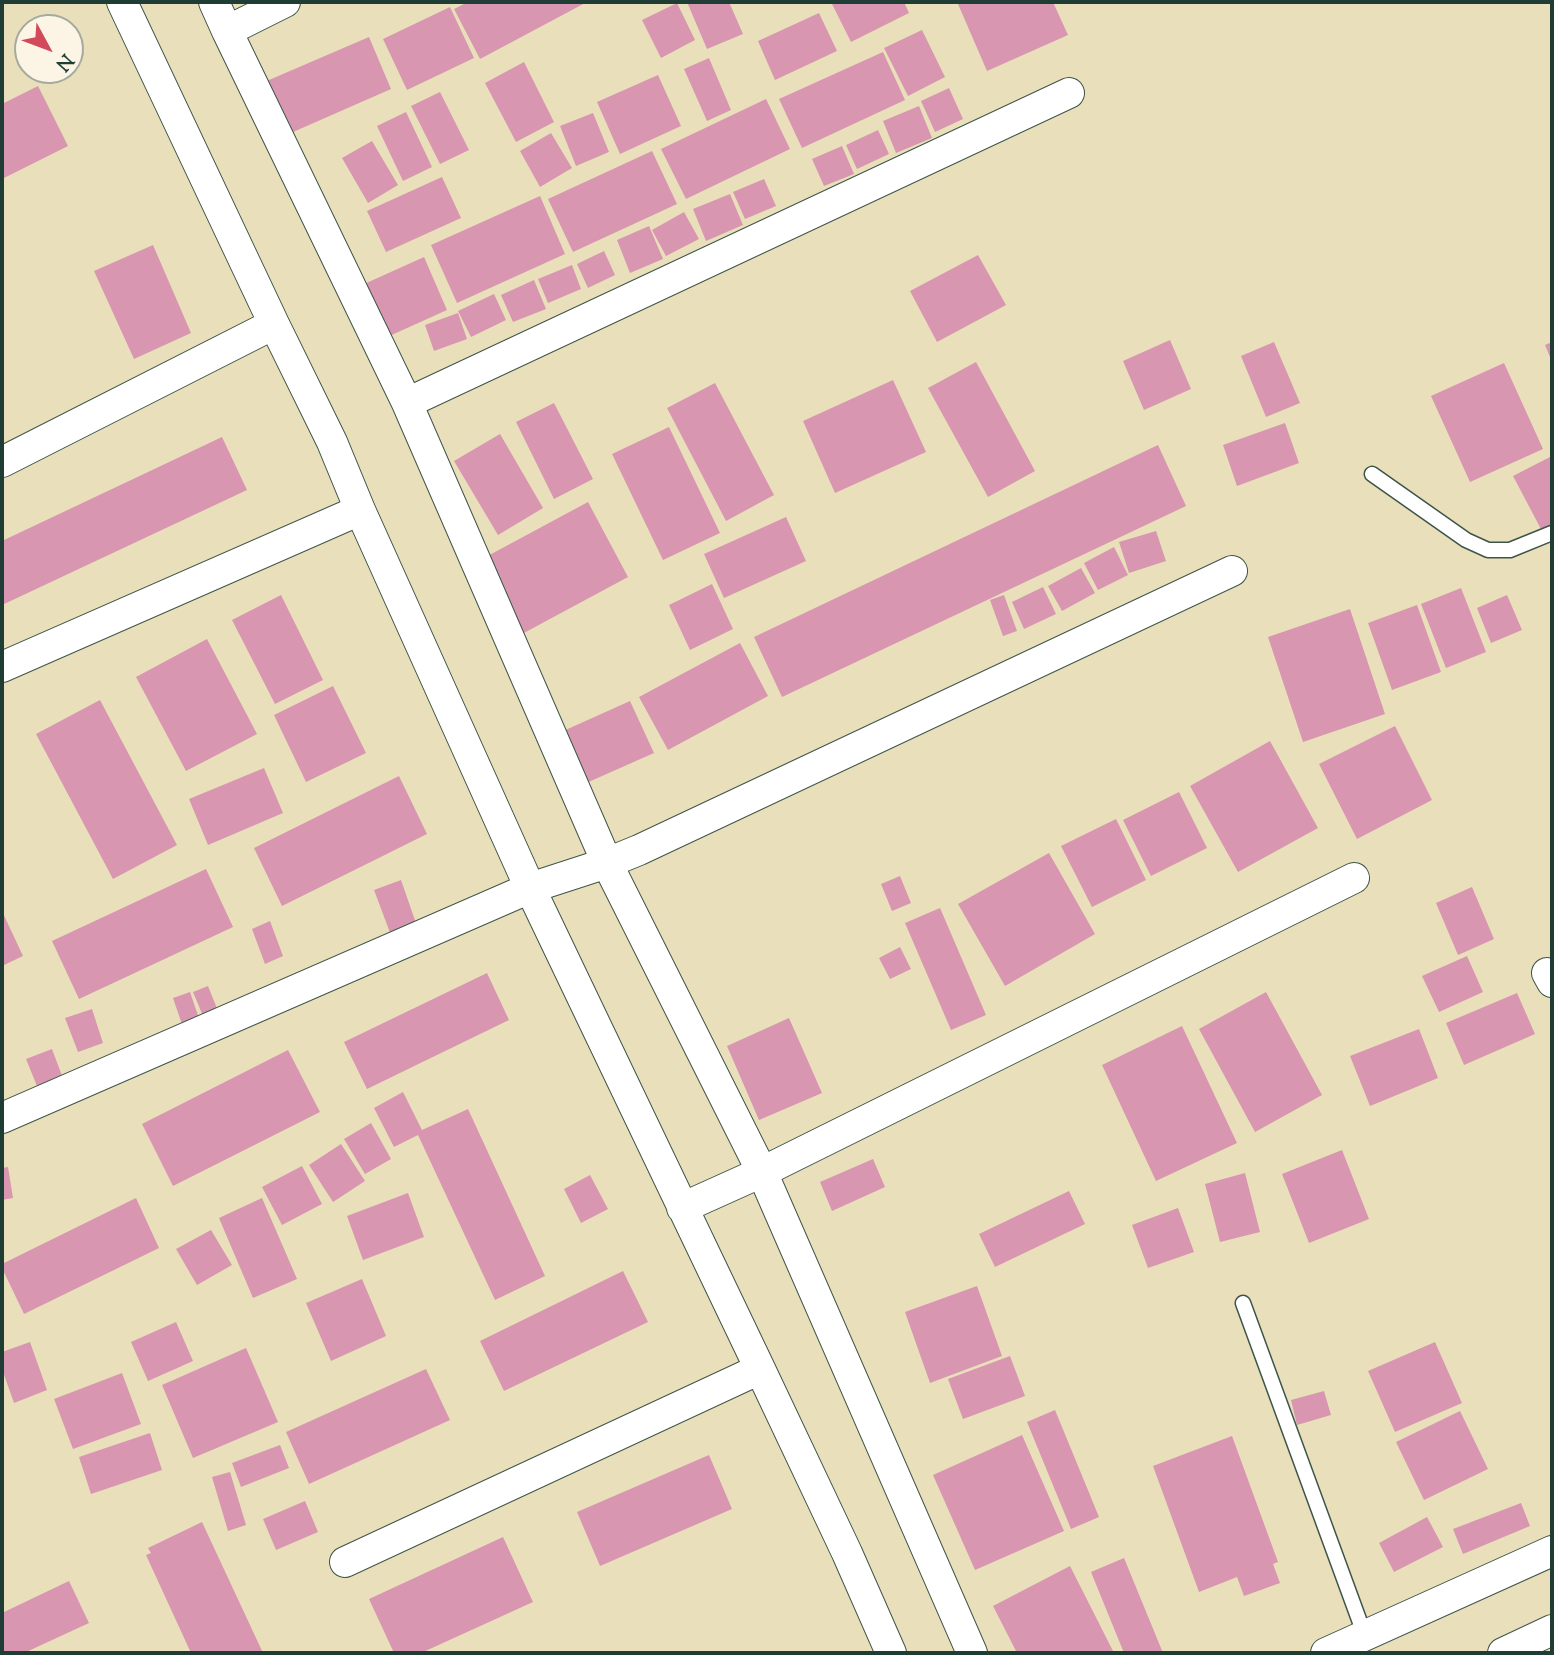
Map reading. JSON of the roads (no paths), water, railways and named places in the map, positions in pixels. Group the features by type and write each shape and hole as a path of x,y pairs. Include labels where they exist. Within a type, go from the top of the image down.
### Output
{"street":[{"path":"122,2 332,442 359,510 530,888 847,1553 891,1653"},
{"path":"214,2 407,403 607,863 762,1172 972,1653"},
{"path":"227,31 285,2"},
{"path":"407,403 1069,93"},
{"path":"2,463 274,324"},
{"path":"2,667 359,510"},
{"path":"2,1118 530,888 639,850 1232,571"},
{"path":"681,1208 762,1172 1354,878"},
{"path":"345,1562 760,1369"},
{"path":"1326,1653 1552,1550"},
{"path":"1503,1653 1552,1630"}],"lane":[{"path":"1372,474 1466,540 1488,550 1510,550 1552,533"},
{"path":"1244,1303 1365,1636"}]}
